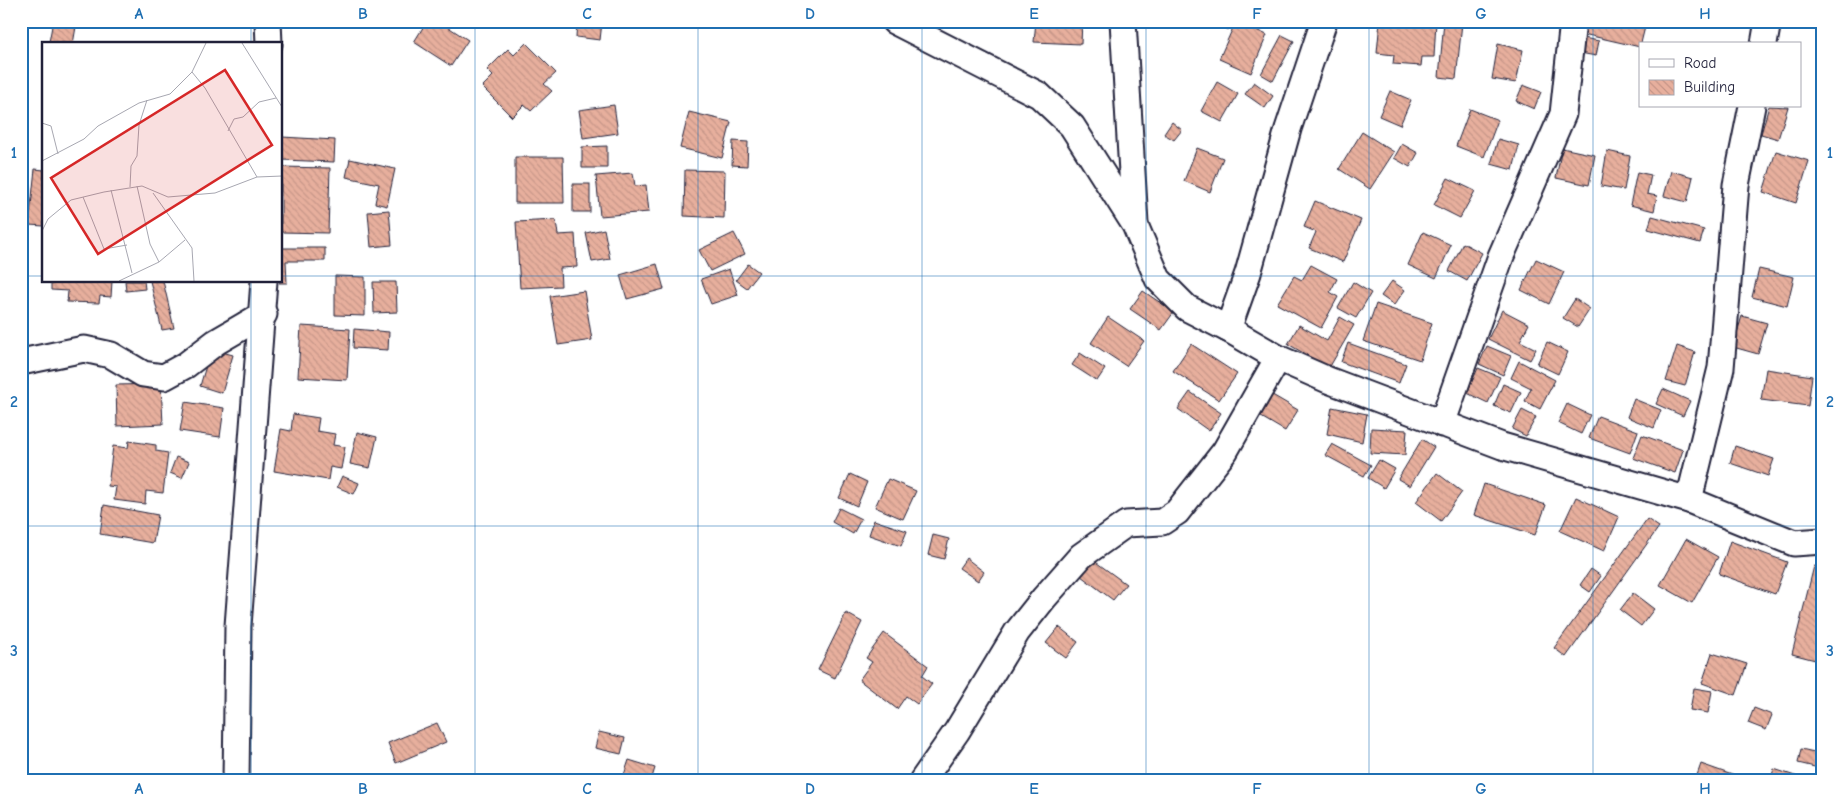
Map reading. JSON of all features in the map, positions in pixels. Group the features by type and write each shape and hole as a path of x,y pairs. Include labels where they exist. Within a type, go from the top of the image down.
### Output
{"street":[{"path":"268,21 269,42"},
{"path":"894,21 1039,95 1072,126 1135,225 1158,279 1186,308 1228,329 1278,358 1328,380 1502,446 1689,500 1794,543 1823,541"},
{"path":"1123,21 1135,225"},
{"path":"1228,329 1248,273 1288,129 1324,21"},
{"path":"1442,424 1501,256 1563,114 1573,21"},
{"path":"1764,42 1768,21"},
{"path":"1689,500 1721,368 1736,185 1752,108"},
{"path":"236,781 238,626 264,314 264,282"},
{"path":"21,362 84,349 111,355 143,374 164,377 186,365 216,342 264,314"},
{"path":"922,781 957,731 1017,632 1044,598 1081,556 1126,524 1162,522 1177,512 1225,452 1278,358"}],"building":[{"path":"53,21 77,21 73,42 49,42"},
{"path":"427,21 439,21 468,40 451,66 414,42"},
{"path":"577,21 602,22 600,40 576,37"},
{"path":"1036,21 1082,21 1081,44 1034,42"},
{"path":"1220,21 1234,21 1228,30 1219,23"},
{"path":"1236,21 1267,35 1251,73 1219,59"},
{"path":"1380,21 1436,21 1434,57 1422,57 1421,66 1393,64 1394,55 1377,53"},
{"path":"1444,21 1462,23 1456,79 1439,77"},
{"path":"1586,21 1638,21 1646,23 1639,47 1583,34"},
{"path":"1282,35 1294,41 1273,81 1261,74"},
{"path":"1583,38 1599,41 1596,56 1580,53"},
{"path":"526,43 556,73 544,84 552,91 531,111 524,105 512,117 482,87 493,76 487,70 508,49 514,55"},
{"path":"1498,44 1523,50 1516,83 1492,79"},
{"path":"1217,82 1238,94 1222,122 1201,111"},
{"path":"1254,82 1273,96 1265,108 1245,94"},
{"path":"1523,85 1541,92 1534,109 1516,101"},
{"path":"1390,91 1411,100 1400,125 1379,116"},
{"path":"614,105 618,133 583,138 579,110"},
{"path":"1768,108 1788,108 1778,139 1761,134"},
{"path":"1470,109 1498,120 1484,157 1456,146"},
{"path":"689,112 731,122 722,158 680,148"},
{"path":"1172,122 1182,130 1174,140 1164,134"},
{"path":"1362,132 1394,152 1370,189 1339,169"},
{"path":"282,137 335,140 334,162 282,160"},
{"path":"1498,139 1519,145 1513,170 1491,164"},
{"path":"733,141 748,142 747,166 732,165"},
{"path":"1402,144 1418,153 1410,167 1394,158"},
{"path":"607,146 607,168 582,168 582,147"},
{"path":"1197,148 1223,158 1210,192 1184,181"},
{"path":"1562,148 1595,155 1589,185 1556,178"},
{"path":"1607,151 1630,156 1624,190 1601,186"},
{"path":"1776,151 1809,161 1796,203 1763,192"},
{"path":"515,157 563,157 564,203 515,203"},
{"path":"350,159 395,169 387,206 375,203 379,184 346,177"},
{"path":"282,167 330,168 328,233 282,232"},
{"path":"35,169 42,170 42,226 29,225"},
{"path":"685,170 725,171 724,218 684,216"},
{"path":"1671,171 1693,177 1687,202 1664,196"},
{"path":"1637,172 1651,175 1647,194 1657,196 1654,211 1630,205"},
{"path":"633,173 635,186 646,185 649,212 600,216 596,176"},
{"path":"1448,178 1475,191 1460,218 1434,205"},
{"path":"573,184 590,184 590,212 573,212"},
{"path":"1315,201 1361,220 1343,262 1309,248 1316,232 1304,227"},
{"path":"389,210 392,245 371,247 368,212"},
{"path":"1652,216 1704,230 1700,243 1648,229"},
{"path":"556,220 558,235 575,234 577,267 560,268 561,286 520,288 516,222"},
{"path":"604,229 610,259 592,262 586,233"},
{"path":"1423,232 1451,245 1436,278 1408,265"},
{"path":"734,233 745,254 710,271 699,250"},
{"path":"1463,243 1482,253 1467,281 1449,271"},
{"path":"282,248 325,248 325,261 286,261 287,283 279,283 282,282"},
{"path":"1536,259 1564,272 1549,304 1521,290"},
{"path":"657,264 664,289 627,299 620,275"},
{"path":"748,264 759,272 747,288 736,280"},
{"path":"1311,265 1337,279 1330,292 1338,297 1321,328 1277,304 1294,276 1302,280"},
{"path":"729,269 738,295 711,304 701,279"},
{"path":"1759,269 1794,277 1787,306 1752,297"},
{"path":"335,276 365,277 365,316 335,315"},
{"path":"1392,281 1405,290 1394,305 1381,296"},
{"path":"51,282 112,282 111,297 100,296 99,303 67,302 68,291 51,290"},
{"path":"125,282 144,282 145,289 126,291"},
{"path":"150,282 163,282 174,328 162,330"},
{"path":"373,282 396,282 397,312 374,313"},
{"path":"1353,282 1371,293 1356,318 1338,308"},
{"path":"584,291 592,340 558,345 550,296"},
{"path":"1143,291 1174,312 1161,330 1130,309"},
{"path":"1575,299 1590,309 1578,327 1563,318"},
{"path":"1376,304 1432,323 1420,360 1363,341"},
{"path":"1502,310 1529,324 1520,341 1536,349 1530,360 1488,339"},
{"path":"1742,316 1767,323 1758,354 1733,347"},
{"path":"1108,317 1144,341 1126,366 1091,343"},
{"path":"1340,317 1354,325 1329,368 1288,344 1299,325 1327,341"},
{"path":"301,326 350,329 347,380 298,377"},
{"path":"354,329 389,332 388,350 353,348"},
{"path":"1547,342 1568,352 1558,374 1537,364"},
{"path":"1348,343 1406,364 1399,383 1341,362"},
{"path":"1191,344 1237,374 1219,400 1173,371"},
{"path":"1487,346 1511,356 1503,375 1479,364"},
{"path":"1677,346 1695,352 1685,386 1666,381"},
{"path":"211,349 233,355 222,393 200,386"},
{"path":"1080,353 1105,369 1097,381 1072,365"},
{"path":"1519,361 1555,380 1540,409 1525,401 1531,388 1511,378"},
{"path":"1478,368 1500,377 1488,403 1467,393"},
{"path":"1766,369 1812,376 1808,406 1761,400"},
{"path":"161,384 163,424 117,426 116,385"},
{"path":"1503,384 1521,392 1511,413 1494,406"},
{"path":"1663,389 1690,401 1683,416 1656,404"},
{"path":"1190,392 1221,413 1209,431 1178,409"},
{"path":"1269,393 1298,410 1285,431 1256,414"},
{"path":"1634,399 1661,410 1654,428 1627,417"},
{"path":"185,402 224,408 220,437 180,431"},
{"path":"1567,404 1590,415 1581,434 1558,423"},
{"path":"1332,407 1367,414 1362,442 1327,434"},
{"path":"1522,410 1536,417 1526,436 1512,429"},
{"path":"293,414 319,418 317,431 335,434 333,445 345,447 341,469 330,467 328,480 274,471 281,429 291,431"},
{"path":"1598,416 1638,431 1630,453 1589,438"},
{"path":"1371,428 1407,430 1405,455 1370,453"},
{"path":"357,432 377,437 370,468 350,464"},
{"path":"1642,435 1683,450 1675,473 1633,458"},
{"path":"1422,439 1434,447 1410,486 1398,479"},
{"path":"129,441 156,445 156,451 168,453 163,493 146,491 145,504 114,500 116,487 108,486 113,446 128,448"},
{"path":"1332,444 1371,465 1364,476 1325,455"},
{"path":"1735,446 1774,459 1768,476 1730,463"},
{"path":"176,457 189,462 182,478 170,473"},
{"path":"1379,460 1395,469 1384,488 1368,478"},
{"path":"1437,473 1462,492 1441,521 1416,502"},
{"path":"850,474 867,482 857,506 839,498"},
{"path":"342,476 359,483 354,494 337,487"},
{"path":"888,479 916,491 903,519 875,507"},
{"path":"1484,484 1546,505 1535,535 1474,515"},
{"path":"1576,497 1619,517 1604,551 1560,531"},
{"path":"104,505 158,515 153,543 100,534"},
{"path":"839,508 861,519 853,534 832,522"},
{"path":"1647,519 1659,527 1566,657 1554,648"},
{"path":"874,520 907,531 901,546 869,535"},
{"path":"933,535 949,539 944,559 928,555"},
{"path":"1686,539 1718,557 1692,603 1660,585"},
{"path":"1730,541 1787,562 1775,594 1719,574"},
{"path":"966,558 984,572 978,581 959,568"},
{"path":"1093,560 1126,584 1113,600 1081,576"},
{"path":"1814,566 1823,568 1823,662 1792,654"},
{"path":"1591,569 1601,576 1590,592 1580,585"},
{"path":"1633,593 1654,609 1641,626 1620,610"},
{"path":"846,613 862,622 835,678 818,670"},
{"path":"1059,627 1078,642 1066,658 1046,643"},
{"path":"884,633 928,666 922,676 932,684 917,704 906,696 897,709 859,680 872,662 866,658"},
{"path":"1712,653 1747,664 1736,695 1702,683"},
{"path":"1694,688 1712,691 1708,713 1690,710"},
{"path":"1754,708 1772,715 1766,730 1748,723"},
{"path":"437,723 446,742 396,763 388,743"},
{"path":"599,732 625,738 621,754 595,748"},
{"path":"1801,749 1823,754 1823,769 1798,763"},
{"path":"629,760 655,768 651,781 622,781"},
{"path":"1701,764 1735,776 1733,781 1695,781"},
{"path":"1774,769 1810,781 1770,781"}]}
